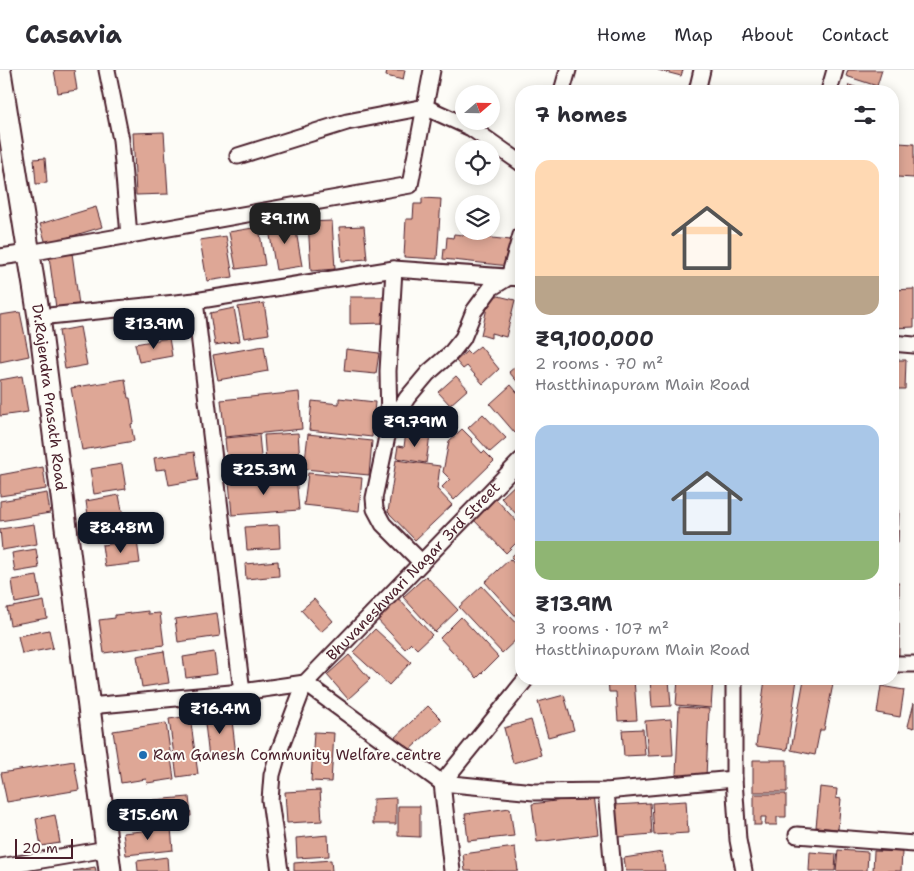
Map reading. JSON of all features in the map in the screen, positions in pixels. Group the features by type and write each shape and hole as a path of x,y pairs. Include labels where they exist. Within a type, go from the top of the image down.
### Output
{"street":[{"path":"107,70 121,140 129,236"},
{"path":"0,257 129,236 410,185 432,70"},
{"path":"564,85 568,70"},
{"path":"698,85 702,70"},
{"path":"831,85 835,70"},
{"name":"Dr.Rajendra Prasath Road","path":"0,72 39,317 110,871"},
{"path":"238,156 347,122 426,107 471,128 515,159"},
{"path":"394,269 388,371 389,427 374,498 375,509 383,524 421,562"},
{"path":"39,317 195,301 394,269 515,278"},
{"path":"389,427 408,398 428,374 452,353 463,338 474,311 491,288 515,278"},
{"path":"195,301 242,692"},
{"path":"899,344 914,345"},
{"name":"Bhuvaneshwari Nagar 3rd Street","path":"306,683 515,466"},
{"path":"899,664 914,664"},
{"path":"280,871 270,800 272,774 306,683"},
{"path":"89,706 242,692 306,683 442,783 534,792 606,791 734,779"},
{"path":"452,871 442,783 521,685"},
{"path":"734,685 734,779 738,840 744,871"},
{"path":"606,791 613,871"},
{"path":"797,835 914,844"},
{"path":"0,867 108,849"}],"building":[{"path":"54,70 74,70 77,90 58,93"},
{"path":"387,70 405,70 403,80 386,76"},
{"path":"658,70 683,70 681,76"},
{"path":"848,70 882,70 877,85 846,76"},
{"path":"164,132 168,194 136,195 133,133"},
{"path":"899,143 914,144 914,178 899,177"},
{"path":"45,158 47,183 36,184 34,159"},
{"path":"422,198 441,199 437,259 404,257 406,219 413,219 414,204 422,204"},
{"path":"96,207 102,227 46,244 40,224"},
{"path":"294,219 302,266 276,270 268,224"},
{"path":"332,221 335,269 311,271 308,222"},
{"path":"364,226 367,259 342,261 339,227"},
{"path":"259,227 265,265 236,269 229,232"},
{"path":"454,234 455,240 511,240 509,266 443,259 447,237 453,238"},
{"path":"226,236 233,277 207,281 200,240"},
{"path":"72,253 79,305 56,308 49,256"},
{"path":"914,289 914,327 899,328 899,290"},
{"path":"490,294 515,300 506,337 491,333 491,338 481,335"},
{"path":"350,297 385,297 385,323 350,324"},
{"path":"264,303 269,334 244,338 238,307"},
{"path":"234,308 240,341 215,345 210,313"},
{"path":"20,312 29,356 0,362 0,315"},
{"path":"80,327 87,365 65,369 59,331"},
{"path":"169,338 172,356 139,362 135,344"},
{"path":"264,346 268,371 218,380 213,355"},
{"path":"480,346 499,369 483,384 467,366 463,369 456,361 467,351 470,354"},
{"path":"346,349 379,353 376,374 344,371"},
{"path":"899,360 906,360 905,389 899,389"},
{"path":"515,367 515,379 509,372"},
{"path":"22,376 28,412 0,416 0,380"},
{"path":"456,376 468,389 450,405 438,392"},
{"path":"125,379 134,423 131,424 134,441 82,450 71,388"},
{"path":"511,385 515,390 515,433 490,404"},
{"path":"299,392 302,429 225,437 221,400"},
{"path":"339,398 375,402 372,437 309,430 312,401 339,404"},
{"path":"483,414 506,438 490,452 468,428"},
{"path":"462,429 482,453 484,451 494,461 454,500 442,487 450,479 443,472 449,441"},
{"path":"406,432 430,435 426,463 396,458 398,446 404,447"},
{"path":"298,433 301,474 267,476 264,435"},
{"path":"308,434 372,441 369,475 304,469"},
{"path":"259,435 263,477 229,480 225,438"},
{"path":"194,452 198,480 169,485 166,469 156,470 154,458"},
{"path":"396,460 440,466 437,489 452,505 415,540 388,512"},
{"path":"122,464 126,489 94,494 90,469"},
{"path":"43,467 46,489 0,496 0,475"},
{"path":"308,473 362,478 359,511 304,505"},
{"path":"296,476 299,510 232,515 229,481"},
{"path":"515,485 515,513 501,498"},
{"path":"47,493 50,513 0,521 0,501"},
{"path":"119,495 123,516 89,522 86,501"},
{"path":"493,496 515,520 515,544 506,553 471,517"},
{"path":"34,524 37,544 2,550 0,529"},
{"path":"279,525 280,548 247,550 245,527"},
{"path":"137,541 140,563 105,567 102,545"},
{"path":"36,549 39,568 15,572 12,553"},
{"path":"510,559 515,564 515,615 485,582"},
{"path":"278,561 279,576 246,579 245,564"},
{"path":"37,576 41,598 15,603 12,580"},
{"path":"426,576 458,610 435,632 403,597"},
{"path":"482,586 515,622 515,641 502,653 459,607"},
{"path":"396,596 432,635 417,649 411,643 405,649 375,617"},
{"path":"314,599 333,621 321,632 301,610"},
{"path":"44,601 47,618 10,625 7,608"},
{"path":"148,611 148,614 160,613 164,645 104,653 99,620 115,618 115,615"},
{"path":"217,613 220,636 178,642 175,619"},
{"path":"461,617 498,657 477,678 440,638"},
{"path":"375,629 411,662 389,685 353,652"},
{"path":"49,630 53,648 22,654 18,636"},
{"path":"164,651 169,683 142,687 137,656"},
{"path":"214,652 217,674 186,678 183,657"},
{"path":"349,655 370,679 348,699 327,675"},
{"path":"608,685 634,685 637,720 618,721 616,692 609,692"},
{"path":"650,685 669,685 671,706 652,707"},
{"path":"678,685 713,685 711,708 676,705"},
{"path":"764,685 796,685 787,750 756,746"},
{"path":"803,685 833,685 824,730 820,730 815,755 791,750"},
{"path":"881,686 904,690 900,717 877,713"},
{"path":"564,695 574,730 548,737 538,702"},
{"path":"914,703 914,728 908,726"},
{"path":"428,706 442,720 406,753 393,739"},
{"path":"679,707 709,709 706,777 676,775"},
{"path":"231,712 236,755 209,758 204,715"},
{"path":"190,716 198,774 177,777 169,719"},
{"path":"671,719 673,755 648,756 645,721"},
{"path":"531,720 541,755 513,763 504,728"},
{"name":"Ram Ganesh Community Welfare centre","path":"166,723 174,779 147,783 146,779 121,783 113,731"},
{"path":"643,729 645,755 624,756 622,730"},
{"path":"314,732 334,733 331,782 311,781"},
{"path":"753,760 787,760 787,792 753,792"},
{"path":"74,761 79,790 7,802 1,773"},
{"path":"820,787 837,789 836,798 841,799 838,829 816,827"},
{"path":"320,790 322,821 287,823 285,792"},
{"path":"754,794 786,794 786,817 777,817 777,825 765,825 766,817 761,817 761,825 754,825"},
{"path":"593,796 598,834 537,842 532,804"},
{"path":"189,797 191,816 155,820 153,800"},
{"path":"396,798 396,824 373,824 373,799"},
{"path":"145,800 148,822 122,824 120,802"},
{"path":"686,801 688,833 654,835 652,803"},
{"path":"650,803 652,834 617,837 614,805"},
{"path":"398,806 420,806 420,837 398,836"},
{"path":"510,808 514,836 468,841 465,814"},
{"path":"55,815 60,843 41,846 36,819"},
{"path":"171,828 173,850 126,855 123,833"},
{"path":"328,835 329,856 297,858 296,838"},
{"path":"515,847 518,871 465,871 463,854"},
{"path":"838,850 868,852 867,871 836,871"},
{"path":"874,851 902,852 901,871 873,871"},
{"path":"662,852 665,871 626,871 624,858"},
{"path":"810,852 836,854 835,871 809,871"},
{"path":"167,857 168,871 138,871 137,861"},
{"path":"331,860 332,871 294,871 294,863"},
{"path":"95,867 96,871 73,871"}],"place":[{"name":"Ram Ganesh Community Welfare centre","path":"143,755"}]}
